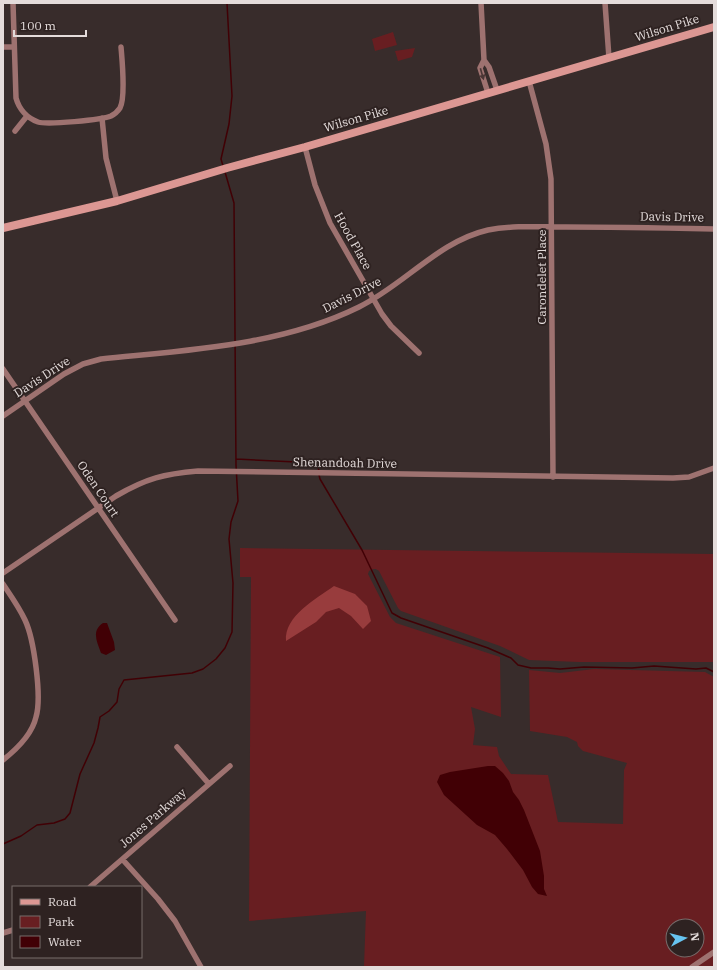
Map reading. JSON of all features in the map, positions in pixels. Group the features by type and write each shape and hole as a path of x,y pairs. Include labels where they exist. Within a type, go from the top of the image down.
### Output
{"main road":[{"name":"Wilson Pike","path":"3,228 116,201 224,168 305,147 714,27"}],"street":[{"path":"13,3 16,98 19,106 27,116 36,121 47,123 102,118 114,115 122,102 121,47"},
{"path":"481,3 484,60 489,68 497,90"},
{"path":"605,3 609,58"},
{"path":"3,47 14,47"},
{"path":"484,60 480,68 488,93"},
{"name":"Carondelet Place","path":"529,81 549,156 551,179 553,477"},
{"path":"15,131 27,116"},
{"path":"102,118 106,158 116,201"},
{"name":"Hood Place","path":"305,147 315,185 330,223 373,299 391,326 419,353"},
{"name":"Davis Drive","path":"3,416 64,374 84,364 101,359 232,344 303,329 341,315 373,299 394,286 450,246 474,234 489,230 552,227 714,229"},
{"name":"Oden Court","path":"3,370 175,620"},
{"name":"Shenandoah Drive","path":"3,573 97,508 134,486 164,475 198,471 319,474 673,478 689,477 714,468"},
{"path":"3,584 16,603 26,622 32,641 39,698 36,718 28,734 18,748 3,760"},
{"path":"177,747 209,784"},
{"name":"Jones Parkway","path":"91,886 230,766"},
{"path":"122,860 158,899 175,921 201,967"},
{"path":"692,967 714,952"}],"green space":[{"path":"393,32 397,45 375,51 372,39"},
{"path":"415,48 412,57 398,61 395,51"},
{"path":"240,548 714,554 714,662 579,662 529,660 500,646 401,611 379,571 373,569 369,571 368,574 390,617 396,623 500,657 501,717 471,707 475,729 473,745 497,747 499,756 511,774 548,775 558,822 623,824 624,770 627,763 583,751 578,746 577,742 567,737 530,731 529,670 560,673 594,669 705,672 714,677 714,967 364,967 366,911 249,921 251,577 240,577"}],"shaded area":[{"path":"334,586 355,594 367,606 371,621 363,629 351,616 339,608 326,612 316,622 286,641 290,624 302,609"}],"water":[{"path":"103,623 107,623 114,642 115,650 106,655 101,653 96,637 99,626"},
{"path":"495,766 503,773 509,781 513,792 524,810 540,851 544,876 544,889 547,896 538,894 532,887 523,870 495,835 477,825 444,795 437,782 440,775"}],"waterway":[{"path":"223,166 221,159 229,124 232,96 227,3"},
{"path":"3,844 21,836 37,825 54,823 65,819 70,813 80,774 94,743 100,717 109,711 117,702 119,689 124,680 192,673 203,669 216,659 225,648 232,632 233,583 229,539 231,522 238,501 236,465 234,203 225,172"},
{"path":"236,459 317,463 319,471"},
{"path":"319,475 362,550 392,613 401,618 488,648 511,658 518,665 531,668 632,668 654,666 696,669 706,668 714,672"}]}
